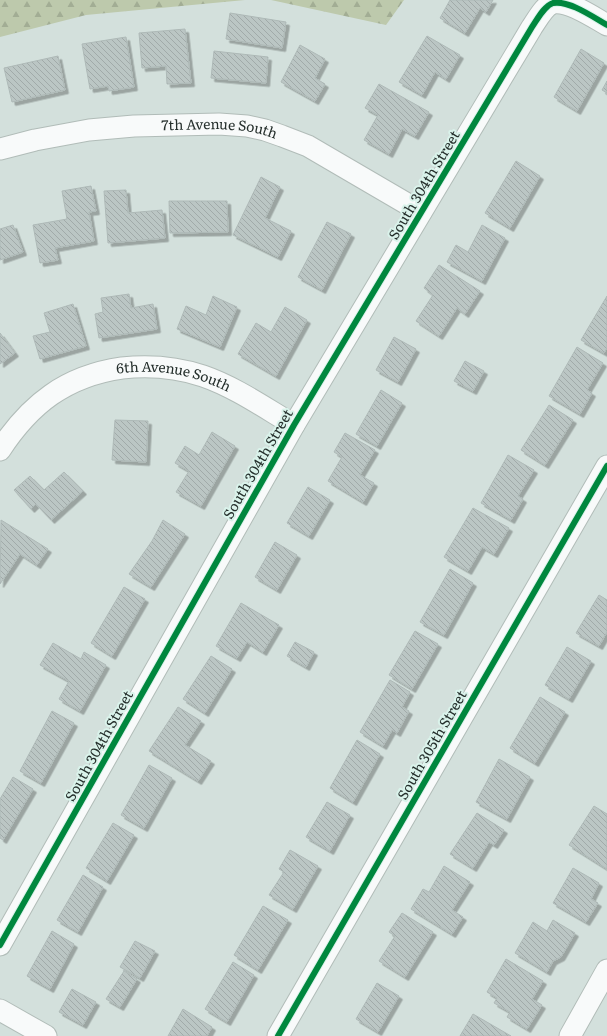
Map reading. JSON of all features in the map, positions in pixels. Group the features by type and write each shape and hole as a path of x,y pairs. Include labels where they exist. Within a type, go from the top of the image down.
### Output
{"street":[{"name":"South 304th Street","path":"0,945 294,425 532,27 540,15 552,3 566,3 576,7 607,25"},
{"name":"7th Avenue South","path":"0,149 35,140 89,130 134,126 219,124 247,126 282,136 308,146 421,212"},
{"name":"6th Avenue South","path":"0,450 22,420 48,396 76,380 109,370 138,366 164,367 188,371 236,391 294,425"},
{"name":"South 305th Street","path":"278,1036 607,466"},
{"path":"570,1036 607,970"},
{"path":"0,1010 46,1036"}],"green space":[{"path":"0,0 245,0 86,15 0,37"},
{"path":"271,0 404,0 386,25"}],"building":[{"path":"450,0 493,0 486,12 480,8 465,33 440,18"},
{"path":"230,13 286,22 282,48 226,39"},
{"path":"185,29 191,83 167,84 166,66 142,68 139,33"},
{"path":"427,36 460,55 446,79 435,72 422,95 399,82"},
{"path":"126,37 134,87 109,91 108,86 90,89 82,44"},
{"path":"300,45 325,59 315,78 325,84 315,101 281,82"},
{"path":"581,49 604,63 577,111 554,97"},
{"path":"214,51 268,57 266,83 211,78"},
{"path":"58,56 65,90 12,102 4,68"},
{"path":"607,81 607,93 602,90"},
{"path":"379,84 429,112 415,136 402,129 389,154 364,140 378,115 365,108"},
{"path":"516,161 540,176 510,228 485,213"},
{"path":"261,177 280,187 265,218 291,231 278,257 233,235"},
{"path":"91,186 96,211 89,212 94,241 55,248 58,260 40,263 33,225 67,219 62,191"},
{"path":"126,190 128,213 162,210 165,238 108,243 104,191"},
{"path":"169,201 227,201 228,232 170,233"},
{"path":"327,222 351,234 322,290 298,277"},
{"path":"13,225 23,252 0,260 0,229"},
{"path":"482,225 505,238 482,281 447,262 456,245 468,252"},
{"path":"439,265 480,291 465,314 457,308 439,336 416,321 433,295 424,288"},
{"path":"129,294 131,308 153,304 157,329 99,338 95,314 103,312 101,298"},
{"path":"213,296 237,307 220,347 177,329 186,306 206,315"},
{"path":"607,296 607,348 604,353 581,340"},
{"path":"73,304 86,346 40,359 33,336 50,332 44,313"},
{"path":"285,307 307,320 276,376 238,354 256,323 271,332"},
{"path":"0,333 15,353 0,364"},
{"path":"394,337 416,349 398,382 376,370"},
{"path":"577,347 603,363 587,390 592,393 580,414 549,396"},
{"path":"465,361 484,371 473,391 454,381"},
{"path":"381,390 402,403 377,446 356,434"},
{"path":"549,405 573,420 545,465 521,450"},
{"path":"115,420 148,421 146,462 112,460"},
{"path":"212,432 235,446 201,506 176,492 189,471 175,463 185,446 199,455"},
{"path":"345,433 375,450 360,475 374,483 363,502 328,481 342,457 334,452"},
{"path":"508,455 534,470 518,496 523,499 511,520 481,503"},
{"path":"64,472 83,491 51,520 36,504 31,509 14,490 30,476 44,490"},
{"path":"308,487 330,500 309,536 287,523"},
{"path":"473,508 509,528 494,554 482,547 468,571 444,557"},
{"path":"1,520 48,549 37,565 20,554 0,584"},
{"path":"163,520 185,534 151,587 129,574 152,541"},
{"path":"275,542 297,555 277,590 255,577"},
{"path":"450,569 473,583 444,635 420,622"},
{"path":"124,587 145,599 112,656 91,643"},
{"path":"599,595 607,600 607,632 599,646 576,633"},
{"path":"241,603 279,625 263,652 247,642 237,658 216,646"},
{"path":"415,631 438,644 412,689 389,675"},
{"path":"295,642 314,652 306,667 287,656"},
{"path":"53,643 81,659 84,652 106,665 80,711 59,699 69,681 40,665"},
{"path":"567,647 591,661 569,699 545,685"},
{"path":"211,656 232,669 205,713 183,699"},
{"path":"390,680 410,692 402,707 409,711 397,733 392,730 383,746 360,732"},
{"path":"540,697 565,712 535,763 510,748"},
{"path":"178,707 201,721 185,745 211,761 198,781 149,751"},
{"path":"52,711 74,723 41,783 20,771"},
{"path":"357,740 380,754 353,802 330,788"},
{"path":"499,759 530,777 507,819 476,802"},
{"path":"149,765 172,778 144,828 121,815"},
{"path":"13,777 33,789 3,840 0,838 0,799"},
{"path":"327,802 350,815 330,851 306,837"},
{"path":"594,806 607,814 607,869 569,845"},
{"path":"477,813 504,830 494,845 489,842 473,868 450,854"},
{"path":"113,823 134,835 107,881 86,868"},
{"path":"290,850 318,866 293,909 269,895 284,872 279,869"},
{"path":"444,866 470,882 452,910 463,917 452,934 411,909 423,889 429,892"},
{"path":"573,868 599,883 591,899 598,903 586,922 553,903"},
{"path":"83,875 103,887 78,932 57,920"},
{"path":"263,906 288,920 258,970 234,955"},
{"path":"402,913 433,932 405,977 379,961 395,936 389,932"},
{"path":"553,920 575,933 561,957 553,961 547,972 515,953 533,922 547,931"},
{"path":"52,931 74,944 50,989 27,976"},
{"path":"135,941 155,951 140,978 120,967"},
{"path":"506,959 543,981 532,999 542,1005 527,1029 507,1017 510,1012 494,1003 497,998 487,992"},
{"path":"233,962 254,975 227,1022 205,1009"},
{"path":"124,971 137,979 120,1007 106,999"},
{"path":"377,983 399,996 378,1032 356,1019"},
{"path":"72,989 96,1002 83,1025 59,1012"},
{"path":"183,1009 212,1027 207,1036 168,1036"},
{"path":"473,1014 511,1036 460,1036"}],"cycle path":[{"path":"0,945 294,425 538,17 550,5 553,3 559,3 581,10 607,25"},
{"path":"278,1036 607,466"}]}
